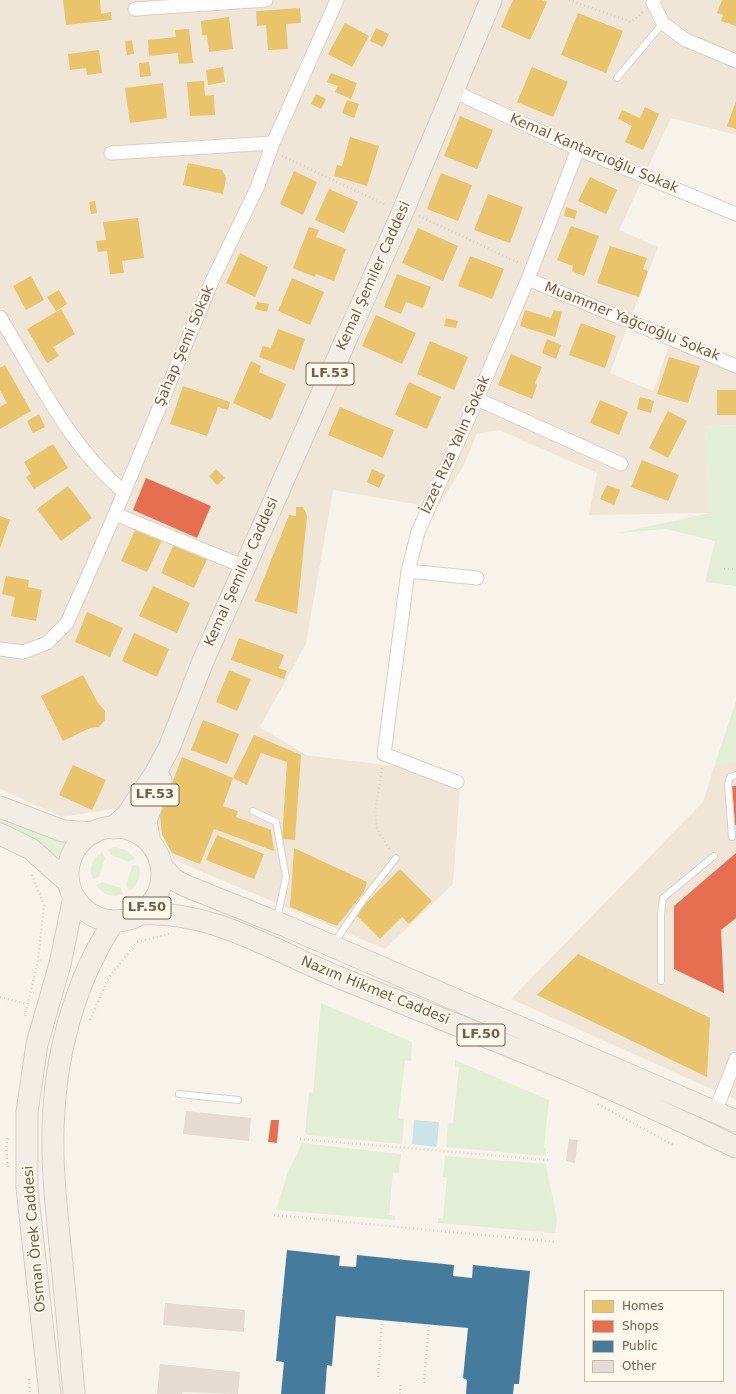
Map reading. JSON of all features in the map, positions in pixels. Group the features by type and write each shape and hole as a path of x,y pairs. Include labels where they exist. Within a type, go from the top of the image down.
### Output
{"main road":[{"name":"Kemal Şemiler Caddesi","path":"113,828 127,815 155,774 169,748 203,661 403,211 491,0"},
{"name":"Kemal Şemiler Caddesi","path":"150,843 146,821 162,776 169,748"},
{"name":"LF.50","path":"0,807 63,831 93,833 113,828 133,831 150,843 157,853 161,865 162,876 158,892 149,907 141,914 128,920 102,920 91,915 82,907 72,890 31,849 0,834"},
{"name":"LF.50","path":"72,890 69,872 73,855 83,840 93,833"},
{"name":"Nazım Hikmet Caddesi","path":"161,865 173,879 199,892 225,900 736,1121"},
{"name":"Osman Örek Caddesi","path":"50,1394 28,1188 27,1112 37,1044 60,964 72,890"},
{"name":"Nazım Hikmet Caddesi","path":"141,914 163,913 183,916 224,928 336,976 552,1063 736,1147"},
{"name":"Osman Örek Caddesi","path":"74,1394 54,1184 52,1131 56,1086 66,1032 74,1004 99,944 114,921"}],"street":[{"path":"135,9 266,0"},
{"name":"Şahap Şemi Sokak","path":"0,649 23,652 47,642 67,623 116,514 209,289 257,188 272,147 337,0"},
{"path":"654,2 663,23 684,39 736,61"},
{"name":"Kemal Kantarcıoğlu Sokak","path":"453,91 578,149 736,214"},
{"path":"110,153 272,147"},
{"name":"İzzet Rıza Yalın Sokak","path":"384,754 408,571 418,532 530,274 578,149"},
{"name":"Muammer Yağcıoğlu Sokak","path":"530,274 736,366"},
{"path":"0,317 71,435 104,475 124,492"},
{"path":"477,399 621,464"},
{"path":"116,514 245,567"},
{"path":"408,571 477,578"},
{"path":"384,754 457,782"},
{"path":"715,1112 736,1059"}],"lane":[{"path":"617,78 663,23"},
{"path":"732,837 728,784 730,777 736,775"},
{"path":"253,811 276,822 286,877 276,922"},
{"path":"662,981 661,914 663,898 714,856"},
{"path":"332,946 364,898 396,858"},
{"path":"179,1094 238,1100"}],"path":[{"path":"569,0 631,22 654,2"},
{"path":"272,147 530,274"},
{"path":"724,569 736,569"},
{"path":"384,754 376,812 377,829 396,858"},
{"path":"31,873 44,905 38,960"},
{"path":"89,1021 108,979 137,942 174,933"},
{"path":"0,997 31,1006"},
{"path":"593,1102 676,1146"},
{"path":"300,1139 548,1160"},
{"path":"274,1215 556,1242"},
{"path":"378,1377 382,1321"},
{"path":"424,1383 429,1325"},
{"path":"400,1394 401,1382"}],"shaded area":[{"path":"0,0 736,0 736,135 671,118 619,230 658,247 610,373 653,391 673,334 736,363 736,425 705,427 710,513 589,515 597,473 499,430 477,434 463,467 437,508 333,490 306,644 260,727 306,755 401,767 460,789 453,884 385,949 174,860 163,832 113,809 62,817 0,789"},
{"path":"736,761 736,1100 511,999 703,802 715,764"}],"green space":[{"path":"736,425 736,586 705,582 715,541 666,529 619,533 709,513 705,427"},
{"path":"736,701 736,761 715,764"},
{"path":"0,816 69,839 59,857 0,827"},
{"path":"115,847 126,850 135,858 129,862 111,855 108,849"},
{"path":"102,852 105,858 99,877 93,879 91,868 93,861"},
{"path":"138,864 140,872 139,879 135,886 129,891 126,885 132,866"},
{"path":"102,882 121,888 123,894 112,896 101,891 96,885"},
{"path":"321,1003 412,1042 411,1061 405,1061 398,1118 404,1119 402,1144 307,1135 305,1133 309,1092 313,1093"},
{"path":"455,1060 549,1100 544,1147 546,1148 546,1156 446,1147 448,1123 453,1123 459,1067 455,1067"},
{"path":"302,1143 401,1154 399,1173 393,1172 389,1215 395,1216 395,1220 276,1210 288,1172"},
{"path":"445,1156 546,1164 557,1220 555,1233 438,1223 438,1218 443,1218 447,1177 443,1177"}],"water":[{"path":"414,1120 439,1122 437,1147 412,1144"}],"building: Homes":[{"path":"63,0 100,0 101,14 111,12 112,20 66,25"},
{"path":"513,0 542,0 547,2 530,40 501,27"},
{"path":"722,0 736,0 736,26 721,21 723,15 717,13"},
{"path":"300,8 301,23 286,24 288,49 268,50 266,25 257,26 256,11"},
{"path":"578,13 623,31 606,73 561,55"},
{"path":"229,17 233,49 209,52 207,35 202,35 201,21"},
{"path":"345,23 369,36 352,67 328,54"},
{"path":"376,28 389,34 383,47 370,41"},
{"path":"189,29 193,63 179,64 178,53 149,56 148,40 176,37 175,30"},
{"path":"132,40 134,54 127,55 125,41"},
{"path":"99,50 102,73 87,75 86,68 70,70 68,54"},
{"path":"149,62 151,76 140,77 139,63"},
{"path":"223,67 225,82 208,85 206,70"},
{"path":"532,67 568,82 553,117 517,102"},
{"path":"331,73 357,83 351,99 335,92 338,86 327,82"},
{"path":"204,81 205,96 214,95 215,115 190,116 187,82"},
{"path":"163,83 167,118 130,123 125,88"},
{"path":"316,94 326,99 321,109 311,104"},
{"path":"347,100 359,104 354,118 342,113"},
{"path":"736,101 736,129 727,126"},
{"path":"645,107 659,114 643,150 625,142 632,126 618,119 622,110 640,118"},
{"path":"460,116 493,130 477,169 444,156"},
{"path":"350,137 379,146 367,186 334,176 337,165 342,166"},
{"path":"188,163 222,170 226,178 223,194 183,185"},
{"path":"294,171 317,182 303,215 280,204"},
{"path":"441,173 472,185 458,221 427,209"},
{"path":"590,177 617,190 606,214 578,201"},
{"path":"329,189 358,202 344,233 315,220"},
{"path":"488,194 523,207 510,243 474,230"},
{"path":"95,201 97,213 91,214 89,202"},
{"path":"566,207 577,211 575,219 564,216"},
{"path":"138,218 144,258 122,261 124,273 110,274 107,251 98,252 96,241 106,240 103,222"},
{"path":"571,226 599,236 584,276 572,271 573,266 557,260"},
{"path":"309,227 319,230 316,237 346,249 334,281 316,274 315,277 293,268"},
{"path":"418,228 458,246 443,281 402,263"},
{"path":"610,246 647,258 643,269 648,271 639,297 597,283"},
{"path":"240,253 268,267 255,297 226,283"},
{"path":"470,256 504,269 492,299 458,286"},
{"path":"397,274 431,287 423,308 406,302 401,314 384,307"},
{"path":"31,276 44,300 26,310 13,286"},
{"path":"292,278 324,292 310,325 278,311"},
{"path":"59,290 67,304 56,311 47,297"},
{"path":"257,302 269,304 267,312 255,309"},
{"path":"61,309 75,334 53,347 59,356 47,363 27,329"},
{"path":"525,310 551,318 554,310 562,312 555,337 520,326"},
{"path":"376,315 416,333 402,364 362,346"},
{"path":"446,318 458,321 456,328 444,326"},
{"path":"581,323 616,336 605,368 569,355"},
{"path":"278,329 305,339 294,370 259,357 263,346 271,348"},
{"path":"547,339 561,345 556,359 542,353"},
{"path":"430,341 468,357 454,390 417,374"},
{"path":"511,354 542,367 535,383 537,385 532,399 498,385"},
{"path":"669,357 700,366 688,403 657,394"},
{"path":"251,361 261,366 259,372 286,384 271,420 233,403"},
{"path":"5,365 31,411 0,429 0,407 7,403 0,390 0,368"},
{"path":"409,382 441,397 427,429 395,415"},
{"path":"183,386 230,402 228,410 218,407 207,436 170,424"},
{"path":"717,390 736,390 736,415 717,415"},
{"path":"640,397 654,401 651,413 637,409"},
{"path":"600,400 628,412 619,435 590,423"},
{"path":"340,407 394,430 383,458 328,435"},
{"path":"668,411 687,421 668,458 649,448"},
{"path":"39,414 45,427 33,433 27,421"},
{"path":"53,444 68,468 34,489 26,477 31,474 24,462"},
{"path":"642,460 679,475 668,501 631,487"},
{"path":"216,469 225,478 217,485 209,476"},
{"path":"372,469 385,475 379,488 367,482"},
{"path":"607,485 620,490 614,505 600,499"},
{"path":"68,486 92,518 61,541 37,509"},
{"path":"296,507 303,507 307,516 297,614 255,601 289,515 296,516"},
{"path":"0,516 10,520 0,548"},
{"path":"137,526 163,538 147,572 121,561"},
{"path":"174,544 207,559 194,588 161,573"},
{"path":"6,576 29,580 28,587 42,590 36,621 11,616 15,597 2,594"},
{"path":"153,586 190,603 177,633 139,616"},
{"path":"87,612 123,628 110,657 75,642"},
{"path":"134,633 169,649 157,677 122,661"},
{"path":"239,638 284,655 279,668 287,671 284,679 231,660"},
{"path":"229,670 251,679 237,711 216,702"},
{"path":"83,675 98,703 105,711 105,720 99,727 90,728 63,741 41,696"},
{"path":"203,720 239,734 227,764 191,750"},
{"path":"254,735 301,755 295,840 282,839 287,762 261,753 247,785 233,778"},
{"path":"182,757 233,778 223,806 238,811 236,817 271,830 274,851 214,829 200,864 172,853 162,835 160,815"},
{"path":"73,765 106,780 92,810 59,795"},
{"path":"217,835 264,854 254,879 206,860"},
{"path":"294,848 367,882 364,892 337,926 290,907"},
{"path":"400,869 432,901 409,924 402,917 380,939 355,914"},
{"path":"578,954 710,1018 707,1077 537,995"}],"building: Shops":[{"path":"146,478 211,506 197,538 133,510"},
{"path":"732,786 736,786 736,825 735,825"},
{"path":"736,853 736,918 721,930 724,993 674,969 674,906"},
{"path":"271,1120 279,1120 277,1143 268,1142"}],"building: Public":[{"path":"287,1250 340,1256 339,1266 356,1267 357,1255 454,1265 453,1276 472,1278 473,1265 530,1271 519,1384 514,1384 513,1394 466,1394 467,1380 463,1378 468,1328 336,1316 332,1366 327,1365 325,1394 281,1394 284,1362 276,1361"}],"building: Other":[{"path":"186,1111 251,1118 249,1141 183,1134"},
{"path":"569,1139 578,1140 575,1163 566,1161"},
{"path":"165,1303 245,1310 244,1332 163,1325"},
{"path":"160,1364 240,1372 238,1394 183,1392 182,1394 157,1394"}]}
